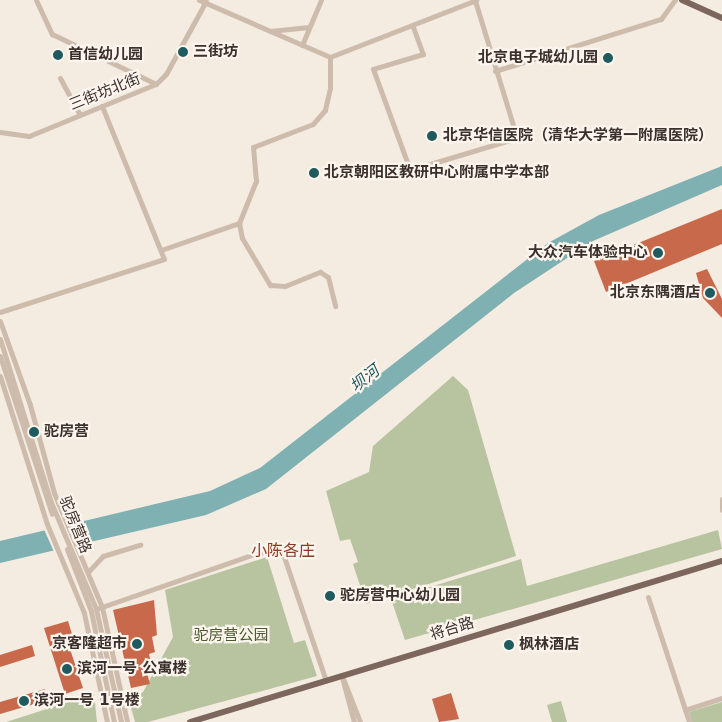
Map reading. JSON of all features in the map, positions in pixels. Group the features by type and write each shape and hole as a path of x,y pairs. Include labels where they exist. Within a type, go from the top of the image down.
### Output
{"main road":[{"path":"682,0 722,18"},
{"name":"将台路","path":"190,722 722,561"}],"street":[{"path":"36,0 52,34 156,84"},
{"path":"199,0 206,1 330,57 412,27 476,0 495,71 516,138 410,170 373,69 423,54 412,27"},
{"path":"302,45 321,0"},
{"path":"495,71 661,19 675,0"},
{"name":"三街坊北街","path":"0,132 29,136 156,84 206,1"},
{"path":"269,31 309,27"},
{"path":"330,57 330,88 325,110 313,124 253,147 256,180 239,223 242,238 270,285 284,286 320,272 328,277 335,306"},
{"path":"60,78 80,116"},
{"path":"0,312 164,259 102,106"},
{"path":"161,250 239,223"},
{"path":"0,321 66,518 102,607 127,722"},
{"name":"驼房营路","path":"0,339 57,521"},
{"name":"驼房营路","path":"0,356 57,521 94,610 121,722"},
{"path":"0,376 47,524 84,613 107,722"},
{"path":"722,499 722,510"},
{"path":"88,572 103,556 140,545"},
{"path":"84,613 251,555 281,548 326,681"},
{"path":"648,596 689,722"},
{"name":"驼房营路","path":"94,610 114,722"},
{"path":"342,676 354,722"},
{"path":"342,676 360,722"},
{"path":"685,710 722,698"}],"green space":[{"path":"453,376 468,390 516,556 366,604 353,564 358,562 350,539 340,541 326,491 369,472 373,446"},
{"path":"718,530 722,549 405,640 391,599 521,559 527,586"},
{"name":"驼房营公园","path":"267,557 294,643 305,640 317,676 148,722 135,722 128,697 143,692 173,637 165,590"},
{"path":"94,694 97,722 6,722"},
{"path":"561,701 567,722 552,722 547,705"},
{"path":"722,702 722,722 692,722 689,712"}],"water":[{"path":"722,166 722,185 593,241 514,293 266,489 206,515 0,563 0,541 210,491 260,468 548,243 599,215"}],"pier":[{"path":"75,519 85,545 54,552 43,527"}],"building":[{"name":"大众汽车体验中心","path":"722,209 722,244 606,292 594,261"},
{"name":"北京东隅酒店","path":"707,269 722,299 722,318 703,298 696,273"},
{"name":"京客隆超市","path":"154,600 157,635 152,637 155,652 149,654 153,672 147,673 150,684 131,688 113,610"},
{"name":"滨河一号 公寓楼","path":"68,621 76,647 70,649 83,688 65,694 44,628"},
{"path":"32,645 35,656 0,667 0,655"},
{"name":"滨河一号 1号楼","path":"45,689 48,700 0,714 0,702"},
{"path":"451,693 459,719 439,722 432,699"}],"place":[{"name":"三街坊","path":"183,52"},
{"name":"首信幼儿园","path":"58,55"},
{"name":"北京电子城幼儿园","path":"608,58"},
{"name":"北京华信医院（清华大学第一附属医院）","path":"432,136"},
{"name":"北京朝阳区教研中心附属中学本部","path":"314,173"},
{"name":"大众汽车体验中心","path":"658,253"},
{"name":"北京东隅酒店","path":"710,293"},
{"name":"驼房营","path":"34,432"},
{"name":"驼房营中心幼儿园","path":"330,596"},
{"name":"京客隆超市","path":"137,644"},
{"name":"枫林酒店","path":"509,645"},
{"name":"滨河一号 公寓楼","path":"67,669"},
{"name":"滨河一号 1号楼","path":"24,701"}],"district":[{"name":"小陈各庄","path":"283,551"}],"water label":[{"name":"坝河","path":"365,379"}]}
